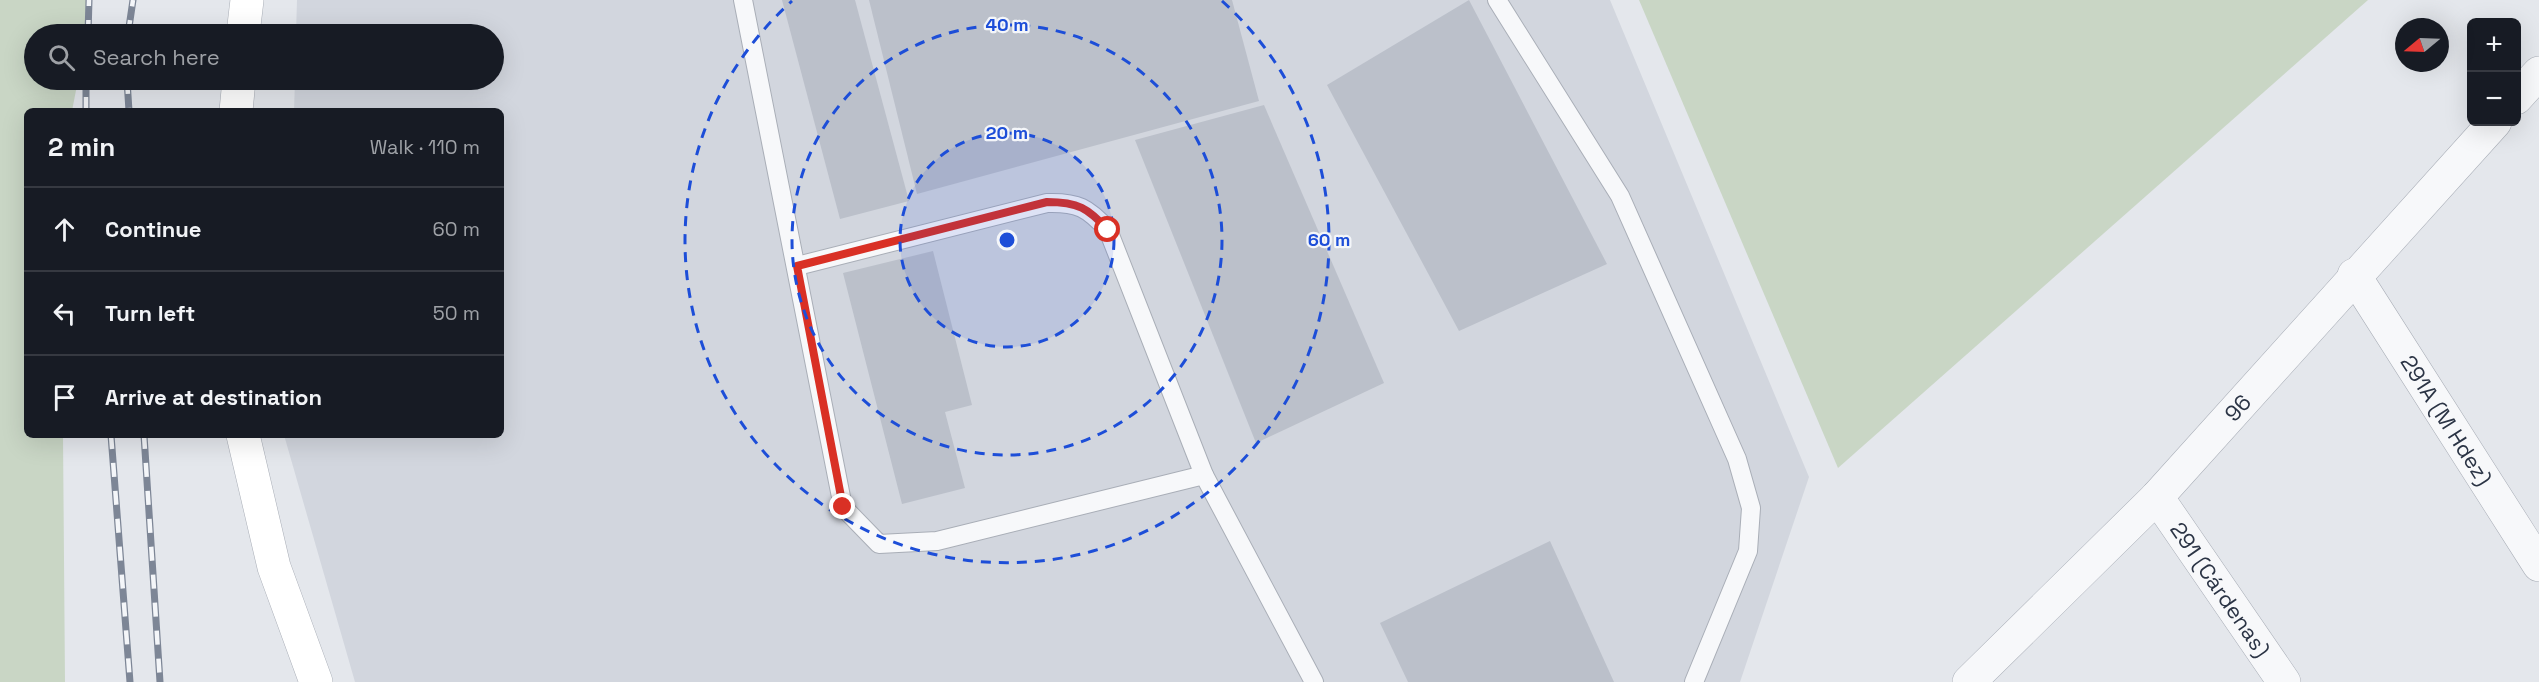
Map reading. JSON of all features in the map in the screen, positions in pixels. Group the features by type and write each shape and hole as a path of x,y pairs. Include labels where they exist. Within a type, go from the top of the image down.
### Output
{"main road":[{"path":"244,24 247,0"},
{"path":"236,108 238,90"},
{"path":"244,438 273,567 316,682"}],"street":[{"path":"2521,93 2539,73"},
{"name":"96","path":"1969,682 2157,497 2354,275 2491,126"},
{"name":"291A (M Hdez)","path":"2354,275 2539,564"},
{"name":"291 (Cárdenas)","path":"2157,497 2284,682"}],"lane":[{"path":"743,0 843,507 879,544 937,541 1204,475"},
{"path":"1497,0 1620,196 1737,459 1750,508 1748,551 1694,682"},
{"path":"797,266 1047,202 1070,202 1091,212 1108,230 1204,475 1314,682"}],"shaded area":[{"path":"297,0 1610,0 1809,477 1740,682 355,682 285,438 504,438 504,108 294,108 295,90 504,90 504,24 296,24"}],"green space":[{"path":"0,0 91,0 87,24 24,24 24,90 76,90 73,108 24,108 24,438 63,438 65,682 0,682"},
{"path":"1639,0 2368,0 1838,468"}],"building":[{"path":"782,0 855,0 909,201 840,219"},
{"path":"869,0 1232,0 1259,101 917,194"},
{"path":"1469,0 1607,264 1459,331 1327,85"},
{"path":"1264,105 1384,383 1256,443 1135,140"},
{"path":"933,251 972,405 945,412 965,488 902,504 843,273"},
{"path":"1550,541 1614,682 1408,682 1380,623"}],"railway":[{"path":"88,24 89,0"},
{"path":"129,24 133,0"},
{"path":"86,90 86,108"},
{"path":"128,90 129,108"},
{"path":"111,438 130,682"},
{"path":"144,438 160,682"}],"route":[{"path":"843,507 797,266 1047,202 1070,202 1091,212 1108,230"}]}
